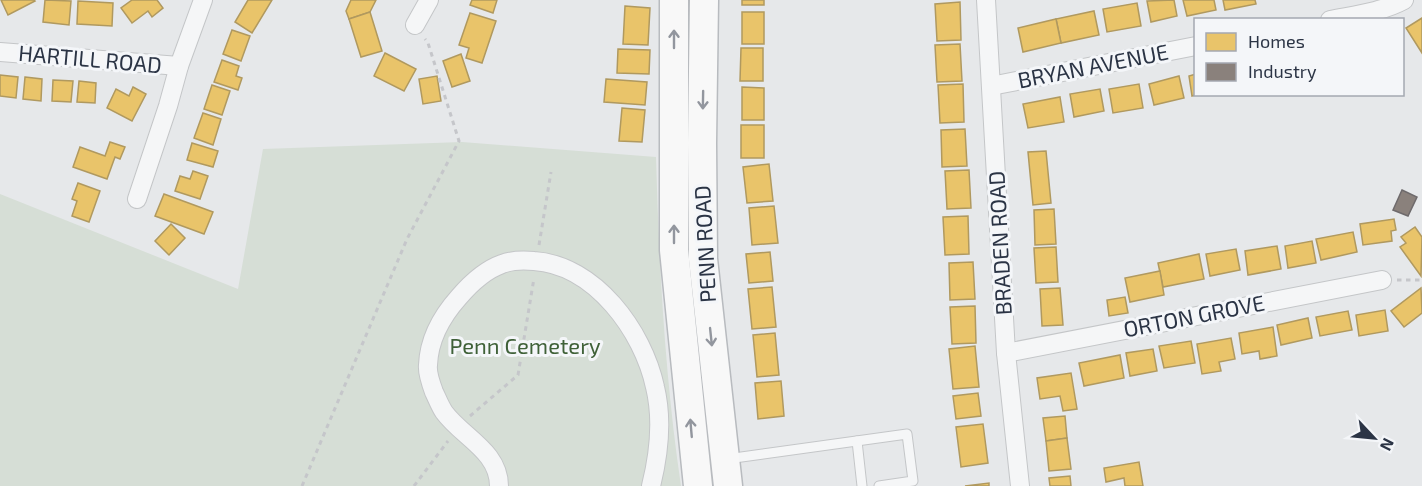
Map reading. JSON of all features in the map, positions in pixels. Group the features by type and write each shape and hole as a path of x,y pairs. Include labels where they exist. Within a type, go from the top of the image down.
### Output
{"highway":[{"name":"PENN ROAD","path":"674,0 674,250 698,486"},
{"name":"PENN ROAD","path":"704,0 703,259 726,473"}],"street":[{"path":"137,199 179,66 203,0"},
{"path":"415,25 429,0"},
{"name":"BRADEN ROAD","path":"986,0 1006,353 1020,486"},
{"path":"1340,18 1374,11 1404,0"},
{"name":"BRYAN AVENUE","path":"991,86 1194,46"},
{"name":"HARTILL ROAD","path":"0,52 179,66"},
{"path":"499,486 496,466 489,456 457,428 443,411 432,388 427,368 431,343 439,325 468,286 488,270 503,263 519,260 551,263 588,280 617,310 646,358 656,387 660,422 656,464 651,486"},
{"name":"ORTON GROVE","path":"1006,353 1382,280"}],"lane":[{"path":"726,473 857,441 907,434 913,481 879,486"},
{"path":"857,441 862,486"}],"path":[{"path":"302,486 407,239 459,141 428,43 415,25"},
{"path":"414,486 457,428 518,375 551,172"},
{"path":"1382,280 1422,280"}],"green space":[{"name":"Penn Cemetery","path":"462,142 656,157 664,322 681,486 0,486 0,194 238,289 263,149"}],"building: Homes":[{"path":"1,0 34,0 35,1 8,15"},
{"path":"45,0 71,1 69,25 43,22"},
{"path":"132,0 157,0 163,8 152,17 148,11 132,23 121,8"},
{"path":"248,0 272,0 252,33 235,22"},
{"path":"351,0 376,0 370,12 349,19 346,11"},
{"path":"472,0 497,0 493,13 470,5"},
{"path":"742,0 764,0 764,5 742,5"},
{"path":"1174,0 1177,16 1151,22 1147,1"},
{"path":"1183,0 1214,0 1216,10 1187,16"},
{"path":"1223,0 1255,0 1256,4 1225,10"},
{"path":"78,1 113,3 112,26 77,24"},
{"path":"960,2 961,40 937,41 935,4"},
{"path":"1137,3 1141,26 1107,32 1103,9"},
{"path":"625,6 650,8 648,45 623,44"},
{"path":"1094,11 1099,35 1061,43 1056,19"},
{"path":"370,12 382,51 361,57 349,19"},
{"path":"742,12 764,12 764,44 742,44"},
{"path":"470,13 496,21 482,63 466,58 469,48 459,45"},
{"path":"1422,18 1422,53 1406,28"},
{"path":"1056,19 1061,43 1023,52 1018,28"},
{"path":"232,30 250,36 241,61 223,54"},
{"path":"960,44 962,81 937,82 935,45"},
{"path":"741,48 763,48 763,81 740,81"},
{"path":"618,49 650,50 649,74 617,73"},
{"path":"385,53 416,69 404,91 374,76"},
{"path":"461,54 470,81 452,87 443,61"},
{"path":"222,60 239,66 236,76 242,78 238,90 214,82"},
{"path":"0,75 18,77 16,98 0,96"},
{"path":"1194,75 1194,95 1192,96 1189,76"},
{"path":"437,76 441,101 423,104 419,79"},
{"path":"1179,76 1184,98 1154,105 1149,84"},
{"path":"25,77 42,79 41,101 23,99"},
{"path":"606,79 647,82 645,105 604,102"},
{"path":"53,80 73,81 71,102 52,101"},
{"path":"79,81 96,83 95,103 77,102"},
{"path":"963,84 964,122 940,123 938,85"},
{"path":"1139,84 1143,108 1113,113 1109,89"},
{"path":"212,85 230,91 222,115 204,109"},
{"path":"133,87 146,94 132,121 107,108 116,89 129,96"},
{"path":"742,87 764,88 764,120 742,120"},
{"path":"1100,89 1104,111 1074,117 1070,94"},
{"path":"1060,97 1064,122 1028,128 1023,104"},
{"path":"622,108 645,110 642,142 619,141"},
{"path":"203,113 221,119 213,145 194,138"},
{"path":"741,125 764,125 764,158 741,158"},
{"path":"965,129 967,166 942,167 941,130"},
{"path":"110,142 125,147 120,159 115,157 107,179 73,167 80,147 105,156"},
{"path":"192,143 218,151 213,167 187,160"},
{"path":"1046,151 1051,203 1033,205 1028,152"},
{"path":"769,164 773,201 747,203 743,167"},
{"path":"969,170 971,208 947,209 945,171"},
{"path":"193,171 208,176 200,199 175,191 180,176 190,179"},
{"path":"78,183 100,191 89,222 72,216 77,201 72,199"},
{"path":"164,194 213,212 204,234 155,216"},
{"path":"774,206 778,243 752,245 749,208"},
{"path":"1054,209 1056,244 1035,245 1034,210"},
{"path":"968,216 969,254 945,255 943,217"},
{"path":"1394,219 1396,230 1391,231 1392,241 1363,245 1360,224"},
{"path":"171,224 185,238 169,255 155,241"},
{"path":"1415,227 1422,237 1421,276 1400,247 1406,243 1401,237"},
{"path":"1353,232 1357,252 1321,260 1316,239"},
{"path":"1312,241 1316,263 1288,268 1285,246"},
{"path":"1277,246 1281,269 1248,275 1245,251"},
{"path":"1056,247 1058,282 1036,283 1034,248"},
{"path":"1236,249 1240,270 1210,276 1206,254"},
{"path":"770,252 773,281 749,283 746,254"},
{"path":"1199,254 1204,279 1163,287 1158,263"},
{"path":"973,262 975,299 950,300 949,263"},
{"path":"1160,271 1164,295 1130,302 1125,278"},
{"path":"772,287 776,327 752,329 748,289"},
{"path":"1060,288 1063,325 1042,326 1040,289"},
{"path":"1421,288 1422,313 1404,327 1391,311"},
{"path":"1125,297 1128,313 1109,316 1107,300"},
{"path":"975,306 976,343 952,344 950,307"},
{"path":"1385,310 1388,331 1359,336 1356,315"},
{"path":"1348,311 1352,330 1320,336 1316,317"},
{"path":"1308,318 1312,338 1281,345 1277,325"},
{"path":"1273,327 1277,356 1260,359 1259,351 1242,354 1239,333"},
{"path":"775,333 779,375 757,377 753,335"},
{"path":"1231,338 1235,359 1219,362 1221,371 1202,374 1197,344"},
{"path":"1191,341 1195,363 1164,368 1159,346"},
{"path":"975,346 979,387 953,389 949,349"},
{"path":"1153,349 1157,371 1130,376 1126,353"},
{"path":"1120,355 1124,378 1084,386 1079,363"},
{"path":"1071,373 1077,409 1063,411 1060,396 1040,399 1037,378"},
{"path":"781,381 784,416 758,419 755,383"},
{"path":"978,393 981,416 956,419 953,396"},
{"path":"1065,416 1067,438 1046,441 1043,418"},
{"path":"983,424 988,463 961,467 956,427"},
{"path":"1067,438 1071,469 1049,471 1046,441"},
{"path":"1139,462 1143,486 1125,486 1124,478 1106,482 1104,468"},
{"path":"1070,476 1071,486 1050,486 1049,478"},
{"path":"989,483 989,486 965,486"}],"building: Industry":[{"path":"1402,190 1417,197 1408,216 1393,210"}]}
